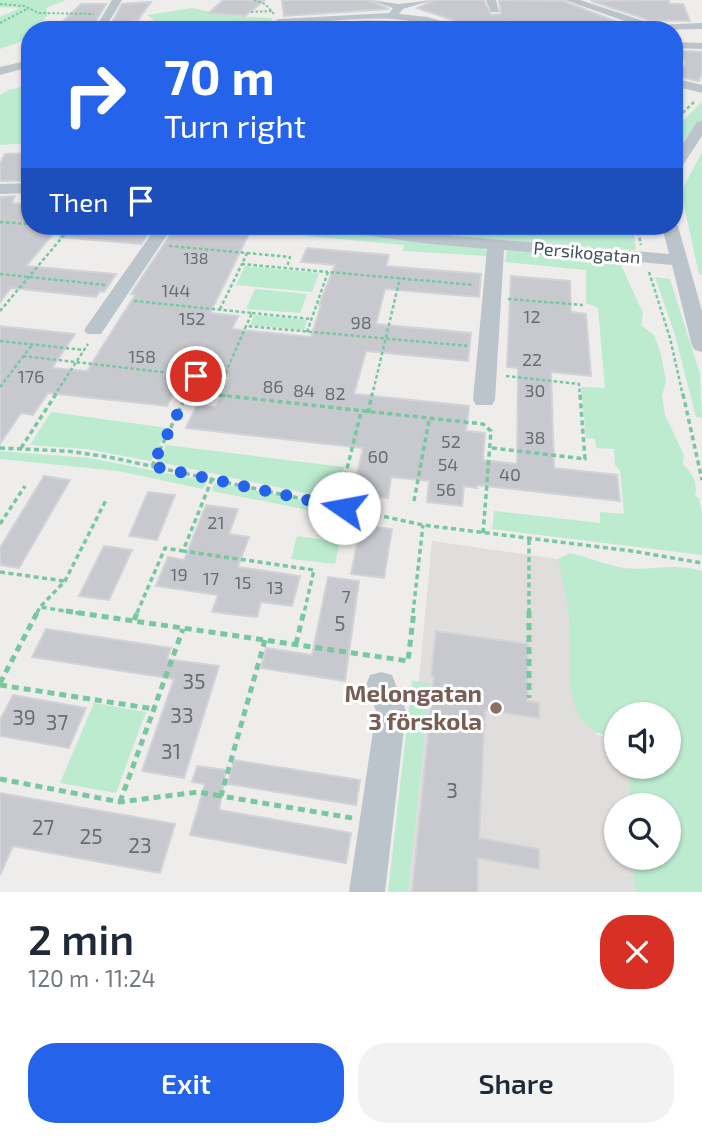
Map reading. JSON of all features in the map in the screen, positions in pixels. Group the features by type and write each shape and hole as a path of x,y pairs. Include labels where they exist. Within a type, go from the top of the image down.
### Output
{"street":[{"path":"105,0 117,0 105,21"},
{"path":"375,0 395,12 434,21"},
{"path":"274,21 345,18 395,12 428,0"},
{"path":"570,0 634,21"},
{"path":"335,6 345,18"},
{"path":"675,11 689,26"},
{"path":"683,27 702,26"},
{"path":"683,45 702,46"},
{"path":"0,71 21,65"},
{"path":"683,84 702,89"},
{"path":"683,153 702,125"},
{"path":"688,145 702,137"},
{"path":"0,189 21,188"},
{"path":"94,330 159,235"},
{"name":"Persikogatan","path":"409,235 496,246 678,260"},
{"path":"672,235 702,346"},
{"path":"484,400 496,246"},
{"path":"367,892 391,711 381,685"}],"path":[{"path":"254,0 265,4 274,21"},
{"path":"0,4 29,8 39,13"},
{"path":"0,23 29,8"},
{"path":"251,12 274,21"},
{"path":"17,14 110,14"},
{"path":"683,113 702,95"},
{"path":"0,222 21,223"},
{"path":"0,312 64,235"},
{"path":"159,235 247,253 290,257 287,268"},
{"path":"639,235 674,351 702,480"},
{"path":"220,310 247,253"},
{"path":"242,264 400,278 583,305"},
{"path":"307,332 328,271"},
{"path":"0,274 220,310 311,318"},
{"path":"368,413 400,278"},
{"path":"216,395 252,313"},
{"path":"246,326 489,348"},
{"path":"22,449 94,330"},
{"path":"0,341 84,350"},
{"path":"0,387 32,345"},
{"path":"23,356 223,379"},
{"path":"486,374 579,384 585,459 492,448"},
{"path":"152,466 196,376"},
{"path":"188,392 483,424 491,431 492,448 483,534"},
{"path":"341,493 361,412"},
{"path":"415,501 429,419"},
{"path":"0,448 110,457 423,525 632,551 702,563"},
{"path":"183,551 212,479"},
{"path":"0,524 25,485"},
{"path":"107,498 65,581 40,607 0,684 154,709"},
{"path":"40,607 408,661 423,525"},
{"path":"529,540 529,698"},
{"path":"134,620 165,548 314,570 296,644"},
{"path":"0,572 65,581"},
{"path":"120,802 183,628"},
{"path":"220,796 265,640"},
{"path":"0,779 120,802 198,792 377,822"}],"shaded area":[{"name":"Melongatan 3 förskola","path":"432,541 558,559 566,588 569,623 597,735 604,736 604,779 630,779 629,793 604,793 604,870 633,870 635,892 399,892"}],"green space":[{"path":"0,0 66,0 46,8 48,14 43,21 21,21 21,42 0,49 0,17 20,8 0,7"},
{"path":"192,8 231,16 271,18 273,21 152,21 147,15"},
{"path":"21,87 21,144 0,145 0,95"},
{"path":"702,102 702,121 683,142 683,120"},
{"path":"702,152 702,275 699,274 683,201 683,188"},
{"path":"382,235 482,248 488,251 488,256 403,251 404,245 308,236"},
{"path":"442,235 634,235 636,250"},
{"path":"507,250 610,259 620,263 643,313 641,325 654,335 661,354 666,381 662,395 665,415 684,455 683,465 694,479 695,496 699,498 702,514 702,555 492,529 494,511 600,523 600,512 624,514 620,470 615,465 614,449 596,448 595,439 586,438 581,387 605,388 598,308 586,303 586,270 505,262"},
{"path":"245,266 319,273 312,292 236,285"},
{"path":"655,277 670,279 700,374 702,418 696,417 675,335"},
{"path":"255,289 307,294 300,313 246,309"},
{"path":"254,315 307,320 304,330 250,325"},
{"path":"51,412 168,428 151,461 86,449 30,445"},
{"path":"166,445 344,467 337,500 159,462"},
{"path":"0,451 89,458 207,481 203,489 118,471 0,459"},
{"path":"215,482 357,511 348,518 212,491"},
{"path":"297,536 340,542 335,564 291,559"},
{"path":"570,553 624,568 683,567 702,571 702,892 635,892 633,870 681,870 681,793 629,793 630,779 681,779 681,702 604,702 604,734 584,722 576,709 569,676 568,614 558,559"},
{"path":"412,681 430,683 408,892 388,892"},
{"path":"94,703 146,712 116,793 60,783"}],"building":[{"path":"223,0 265,0 245,16 209,13"},
{"path":"282,0 368,0 389,9 284,16"},
{"path":"435,0 484,0 491,15 501,14 499,0 563,1 615,21 456,21 417,8"},
{"path":"669,0 669,4 683,4 690,21 649,20 591,1"},
{"path":"151,2 138,20 113,21 122,4"},
{"path":"81,4 106,4 96,21 63,21"},
{"path":"683,51 702,52 702,73 699,81 683,78 683,67 686,64"},
{"path":"21,153 21,181 0,181 0,164 5,154"},
{"path":"15,196 12,203 21,204 21,235 52,235 26,266 116,274 104,292 100,291 96,297 11,288 0,302 0,197"},
{"path":"60,235 148,235 141,244"},
{"path":"170,235 249,235 210,313 238,316 232,329 311,337 319,305 335,265 301,262 307,248 389,255 386,266 481,274 479,297 385,289 376,324 471,333 468,361 366,351 354,394 469,406 466,431 485,433 483,460 517,464 518,368 507,367 511,276 570,281 571,312 586,314 591,376 551,372 554,468 617,475 620,501 477,485 477,488 464,486 462,506 427,502 429,481 391,477 388,498 353,493 363,448 186,428 197,405 216,407 230,376 185,371 167,406 48,393 33,415 21,413 0,444 0,326 75,334 52,368 87,371 135,295 131,294"},
{"path":"44,476 70,480 19,568 0,565 0,548"},
{"path":"148,492 175,495 157,540 129,536"},
{"path":"206,505 238,509 229,534 249,537 238,567 300,576 292,606 261,602 257,617 212,612 218,595 156,586 168,557 184,560"},
{"path":"361,525 392,529 384,578 351,574"},
{"path":"104,546 132,550 109,600 79,596"},
{"path":"328,577 359,581 345,681 261,668 266,648 312,655"},
{"path":"46,629 171,648 167,659 219,666 184,778 142,771 174,679 32,657"},
{"path":"436,631 528,644 527,701 539,703 539,718 485,710 479,838 539,849 539,869 478,858 477,892 412,892 434,676 431,676"},
{"path":"13,695 86,708 69,748 0,736 0,720"},
{"path":"234,760 360,780 356,805 228,784"},
{"path":"197,766 226,770 219,810 351,833 346,863 190,835 205,784 192,782"},
{"path":"0,793 175,824 160,873 13,846 0,875"}],"place":[{"name":"Melongatan 3 förskola","path":"496,708"}],"route":[{"path":"196,376 152,466 344,508"}]}
